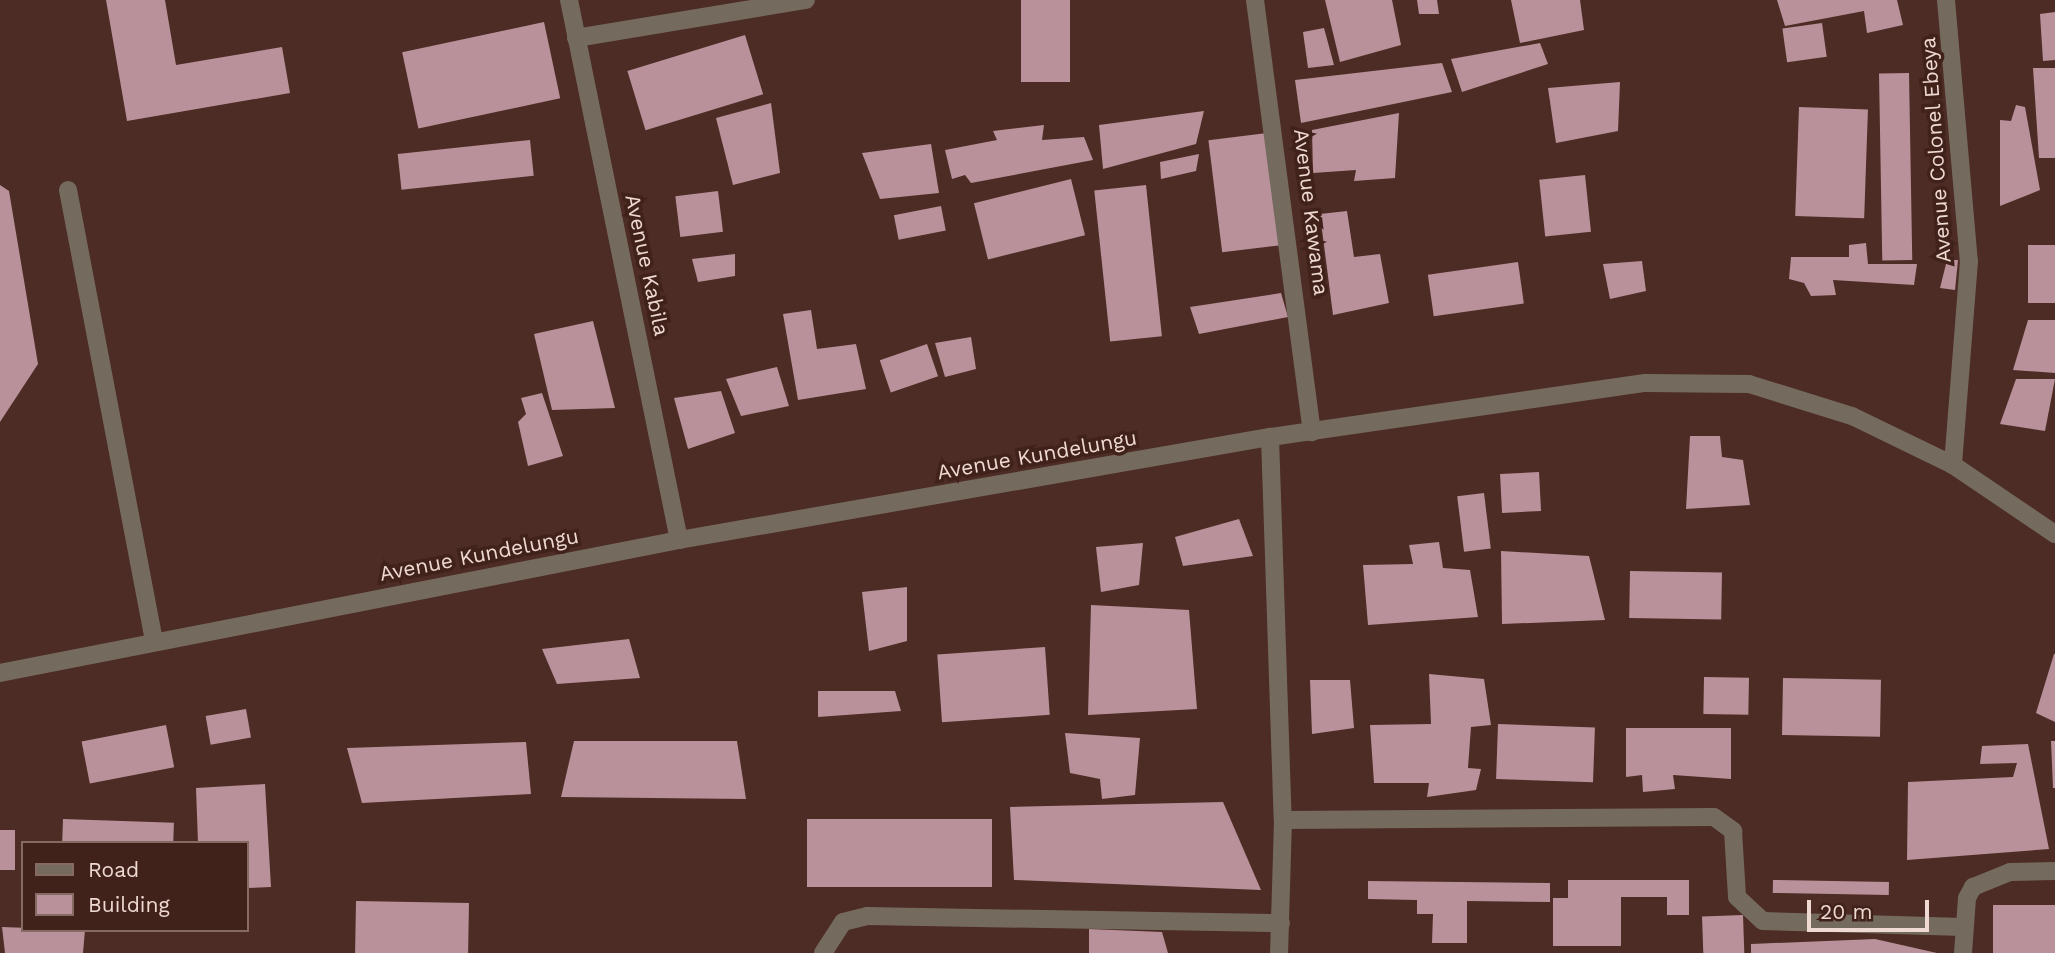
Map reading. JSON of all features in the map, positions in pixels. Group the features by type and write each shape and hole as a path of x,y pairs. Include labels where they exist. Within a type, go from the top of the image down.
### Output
{"street":[{"name":"Avenue Kabila","path":"569,0 679,540"},
{"path":"576,38 806,0"},
{"name":"Avenue Kawama","path":"1255,0 1297,280 1312,432"},
{"name":"Avenue Colonel Ebeya","path":"1946,0 1969,261 1953,465"},
{"path":"68,190 154,641"},
{"name":"Avenue Kundelungu","path":"0,673 679,540 1270,437 1562,393 1698,379 1787,393 1953,465 2055,534"},
{"path":"1270,437 1283,820 1279,953"},
{"path":"1283,820 1722,818 1733,831 1737,897 1763,921 1963,927"},
{"path":"1963,953 1966,898 1982,880 2055,871"},
{"path":"823,953 843,922 867,915 1281,923"}],"building":[{"path":"106,0 165,0 176,65 282,47 290,93 127,121"},
{"path":"1021,0 1070,0 1070,82 1021,82"},
{"path":"1325,0 1392,0 1401,45 1340,62"},
{"path":"1417,0 1437,0 1439,14 1419,14"},
{"path":"1511,0 1580,0 1584,30 1520,43"},
{"path":"1777,0 1897,0 1903,25 1867,33 1864,11 1785,26"},
{"path":"2055,12 2055,60 2043,61 2040,14"},
{"path":"544,22 560,98 418,128 402,52"},
{"path":"1822,23 1827,57 1787,62 1782,29"},
{"path":"1324,28 1334,65 1308,68 1303,32"},
{"path":"745,35 763,94 646,130 627,71"},
{"path":"1540,43 1548,64 1462,92 1451,59"},
{"path":"1442,63 1452,92 1301,123 1295,80"},
{"path":"2033,68 2055,68 2055,158 2039,158"},
{"path":"1909,73 1912,260 1882,260 1879,74"},
{"path":"1620,82 1618,131 1556,143 1548,88"},
{"path":"771,103 780,173 733,185 716,118"},
{"path":"2016,105 2025,107 2040,190 2000,206 2000,120 2011,121"},
{"path":"1799,107 1868,109 1864,218 1795,216"},
{"path":"1204,111 1196,144 1103,169 1099,125"},
{"path":"1399,113 1395,178 1354,181 1356,170 1313,173 1312,130"},
{"path":"1044,125 1042,140 1084,137 1093,160 971,183 965,175 952,179 945,150 997,140 993,131"},
{"path":"1267,133 1281,245 1222,252 1208,140"},
{"path":"530,140 534,176 401,190 398,154"},
{"path":"931,144 939,193 880,199 862,153"},
{"path":"1199,154 1196,171 1161,179 1160,162"},
{"path":"1585,175 1591,232 1545,236 1539,180"},
{"path":"1071,179 1085,235 988,259 974,203"},
{"path":"0,185 9,191 38,364 0,422"},
{"path":"1146,185 1162,336 1110,342 1094,190"},
{"path":"718,191 723,232 680,237 675,196"},
{"path":"941,206 946,231 899,240 894,215"},
{"path":"1347,211 1354,257 1380,254 1389,303 1333,315 1320,214"},
{"path":"1866,243 1868,264 1917,264 1914,285 1833,280 1836,295 1811,296 1804,283 1789,279 1791,257 1849,257 1849,245"},
{"path":"2028,245 2055,245 2055,303 2028,303"},
{"path":"735,254 735,276 698,282 692,259"},
{"path":"1947,260 1958,260 1955,290 1940,288"},
{"path":"1642,261 1646,291 1610,299 1603,264"},
{"path":"1518,262 1524,304 1434,316 1428,275"},
{"path":"1281,293 1288,317 1199,334 1190,307"},
{"path":"811,310 817,349 856,344 866,389 798,400 783,314"},
{"path":"2028,320 2055,320 2055,373 2013,370"},
{"path":"593,321 615,408 552,410 534,334"},
{"path":"971,337 976,369 945,377 935,343"},
{"path":"927,344 938,376 891,392 880,360"},
{"path":"777,367 789,406 741,416 726,379"},
{"path":"2016,379 2055,379 2045,431 2000,424"},
{"path":"721,391 735,433 688,449 674,398"},
{"path":"542,393 563,456 528,466 518,422 526,414 521,398"},
{"path":"1690,436 1720,436 1722,457 1743,460 1750,505 1686,509"},
{"path":"1539,472 1541,511 1502,513 1500,474"},
{"path":"1484,493 1491,549 1464,552 1457,496"},
{"path":"1239,519 1253,556 1183,566 1175,537"},
{"path":"1439,542 1443,568 1470,570 1478,617 1368,625 1363,565 1413,564 1409,545"},
{"path":"1143,543 1139,585 1101,592 1096,547"},
{"path":"1501,551 1589,556 1605,620 1502,624"},
{"path":"1630,571 1722,573 1721,620 1629,618"},
{"path":"907,587 907,641 869,651 862,592"},
{"path":"1091,605 1189,610 1197,709 1088,715"},
{"path":"629,639 640,678 557,684 542,649"},
{"path":"1045,647 1050,715 942,722 937,655"},
{"path":"2055,654 2055,722 2036,713"},
{"path":"1429,674 1484,679 1491,725 1471,727 1468,768 1481,769 1476,790 1427,797 1429,783 1374,783 1370,725 1431,724"},
{"path":"1704,677 1749,678 1748,715 1703,714"},
{"path":"1783,678 1881,680 1880,737 1782,735"},
{"path":"1310,680 1350,680 1354,728 1312,734"},
{"path":"818,691 895,691 901,711 818,717"},
{"path":"246,709 251,738 211,745 206,716"},
{"path":"1498,724 1595,727 1593,782 1496,779"},
{"path":"166,725 174,767 90,784 82,741"},
{"path":"1626,728 1731,728 1731,779 1673,775 1675,789 1643,792 1642,775 1626,777"},
{"path":"1065,733 1140,738 1135,795 1102,799 1100,779 1070,773"},
{"path":"574,741 737,741 746,799 561,797"},
{"path":"2051,741 2055,741 2055,788 2053,788"},
{"path":"526,742 531,794 362,803 347,748"},
{"path":"2028,744 2049,849 1907,860 1908,782 2013,777 2017,763 1980,764 1982,746"},
{"path":"265,784 271,887 248,888 248,841 198,841 196,788"},
{"path":"1223,802 1261,890 1014,880 1010,807"},
{"path":"63,819 174,823 173,841 62,841"},
{"path":"807,819 992,819 992,887 807,887"},
{"path":"0,830 15,830 15,870 0,870"},
{"path":"1568,880 1689,880 1689,915 1667,915 1667,897 1621,897 1621,946 1553,946 1553,898 1568,898"},
{"path":"1773,880 1889,882 1889,895 1773,893"},
{"path":"1368,881 1550,883 1550,902 1467,901 1467,943 1432,943 1433,914 1417,914 1417,900 1368,899"},
{"path":"356,901 469,903 468,953 355,953"},
{"path":"1993,905 2055,905 2055,953 1993,953"},
{"path":"1743,915 1744,953 1703,953 1702,916"},
{"path":"2,927 21,928 21,932 85,932 83,953 5,953"},
{"path":"1089,929 1162,932 1168,953 1089,953"},
{"path":"1875,939 1937,953 1751,953 1751,944"}]}
